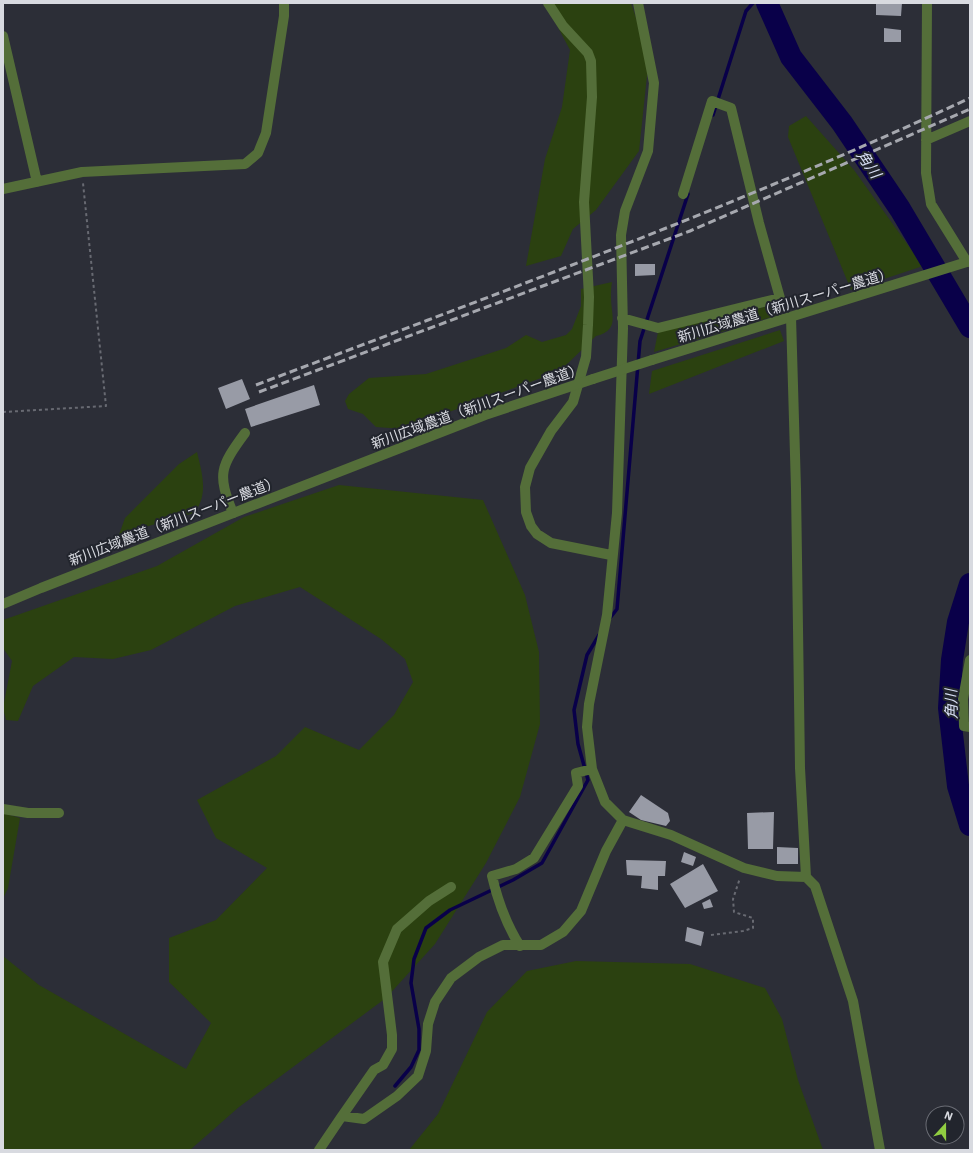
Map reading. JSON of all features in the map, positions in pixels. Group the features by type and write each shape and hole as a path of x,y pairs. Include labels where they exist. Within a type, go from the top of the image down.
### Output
{"street":[{"path":"3,189 82,172 245,164 258,153 266,133 284,16 284,3"},
{"path":"548,3 563,26 588,53 590,61 592,97 584,202 589,297 588,325 586,357 573,402 551,431 530,468 525,487 526,512 531,526 537,534 551,543 611,554"},
{"path":"638,3 654,83 648,151 625,211 621,235 622,318 616,513 606,615 589,704 587,727 592,769 605,802 624,820 671,835 744,868 777,876 806,878 815,886 854,1001 880,1150"},
{"path":"927,3 926,173 931,204 965,263"},
{"path":"3,36 37,182"},
{"path":"622,318 638,321 658,328 780,298 759,223 731,108 712,101 683,194"},
{"path":"926,140 970,121"},
{"name":"新川広域農道（新川スーパー農道）","path":"3,604 485,415 578,382 915,280 965,263"},
{"path":"790,317 796,489 800,768 806,878"},
{"path":"232,513 224,491 222,470 228,455 245,433"},
{"path":"970,660 963,699 964,726 970,727"},
{"path":"520,946 510,931 496,896 492,876 516,869 534,858 578,786 578,772 592,769"},
{"path":"3,809 28,813 59,813"},
{"path":"342,1116 364,1119 398,1096 418,1076 426,1052 428,1024 435,1002 452,978 479,957 503,945 541,945 563,932 581,911 606,851 624,820"},
{"path":"319,1150 374,1070 383,1065 392,1049 392,1035 383,962 397,929 429,901 451,887"}],"path":[{"path":"3,412 106,406 82,172"},
{"path":"712,935 743,931 753,928 753,918 734,912 733,899 744,868"}],"green space":[{"path":"545,3 631,3 649,57 639,151 596,210 573,229 561,256 526,266 545,159 562,107 570,50"},
{"path":"806,116 854,170 923,266 851,290 788,137 789,126"},
{"path":"612,282 611,298 613,316 611,326 604,333 596,336 560,371 403,429 376,427 363,414 348,409 345,401 349,394 369,378 426,374 506,348 526,335 542,342 566,335 572,329 581,306 581,289"},
{"path":"777,304 778,315 654,352 658,332"},
{"path":"780,330 784,341 649,394 652,371"},
{"path":"197,452 202,476 203,491 202,499 194,513 145,527 116,543 125,518 179,464"},
{"path":"339,485 483,500 525,595 539,652 540,724 520,797 486,863 435,944 386,998 239,1107 190,1150 3,1150 3,956 39,985 186,1069 211,1023 169,982 169,938 216,920 267,868 216,838 197,800 276,756 305,727 359,750 394,715 413,682 405,659 381,639 300,587 235,606 151,650 113,659 74,657 33,686 18,721 6,720 3,708 12,661 3,648 3,620 157,566 244,517"},
{"path":"3,813 20,818 8,888 3,899"},
{"path":"576,961 690,964 765,988 782,1019 798,1080 823,1150 409,1150 438,1114 487,1012 527,971"}],"building":[{"path":"876,3 902,3 901,16 876,15"},
{"path":"884,28 901,30 901,42 884,42"},
{"path":"635,264 655,264 655,275 635,276"},
{"path":"242,379 250,399 226,409 218,388"},
{"path":"314,385 320,405 251,427 245,409"},
{"path":"641,795 668,813 670,821 666,826 641,820 629,812"},
{"path":"774,812 773,849 748,849 747,813"},
{"path":"777,847 798,848 798,864 777,864"},
{"path":"684,852 696,857 693,866 681,862"},
{"path":"626,860 666,861 665,876 658,876 658,890 641,888 642,876 627,875"},
{"path":"703,864 718,891 685,908 670,884"},
{"path":"710,899 713,907 704,909 702,903"},
{"path":"687,927 704,932 701,946 685,941"}],"waterway":[{"path":"713,115 746,11 753,3"},
{"name":"角川","path":"767,3 791,57 842,123 900,209 970,327"},
{"path":"610,618 617,609 640,341 688,194"},
{"name":"角川","path":"970,584 958,622 952,660 949,708 958,786 970,825"},
{"path":"395,1086 411,1067 419,1050 419,1029 411,983 414,959 426,928 450,910 513,880 542,863 588,780 578,744 574,710 587,655 599,635"}],"railway":[{"path":"256,385 616,248 794,176 883,138 970,98"},
{"path":"259,392 690,231 970,109"}]}
